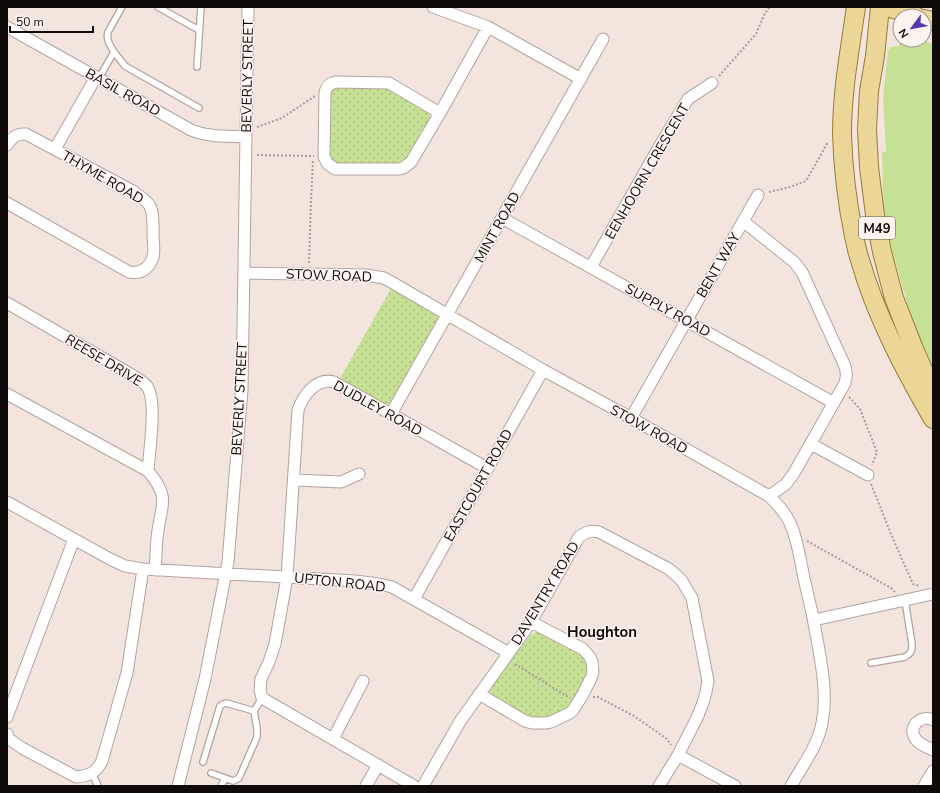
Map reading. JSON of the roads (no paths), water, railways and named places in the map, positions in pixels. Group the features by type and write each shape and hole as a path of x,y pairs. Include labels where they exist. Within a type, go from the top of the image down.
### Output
{"main road":[{"name":"M49","path":"856,7 844,87 842,133 844,173 850,217 859,259 876,307 899,357 933,419"},
{"name":"M49","path":"880,7 875,56 869,91 867,129 869,167 875,215 882,252 894,298 933,392"}],"street":[{"name":"BEVERLY STREET","path":"178,786 205,679 229,554 242,390 248,7"},
{"path":"433,7 488,27 580,79"},
{"name":"BASIL ROAD","path":"7,27 200,134 210,136 246,132"},
{"path":"440,113 389,83 332,83 328,85 325,93 324,156 327,163 335,169 399,169 408,166 440,113 488,27"},
{"name":"MINT ROAD","path":"391,414 603,39"},
{"path":"55,149 97,78"},
{"name":"EENHOORN CRESCENT","path":"591,267 688,99 712,83"},
{"name":"THYME ROAD","path":"7,145 14,136 22,133 26,134 131,190 146,200 153,216 153,256 143,270 136,273 129,272 7,203"},
{"name":"BENT WAY","path":"631,418 758,195"},
{"name":"SUPPLY ROAD","path":"502,218 834,403"},
{"path":"743,220 794,262 802,272 846,368 846,378 842,389 794,473 786,484 769,496"},
{"name":"STOW ROAD","path":"244,273 366,275 384,278 543,370 769,496 783,511 789,521 794,535 814,620 824,683 824,714 822,725 810,754 791,786"},
{"name":"REESE DRIVE","path":"7,303 132,375 146,385 151,396 152,409 148,471"},
{"name":"EASTCOURT ROAD","path":"414,599 543,370"},
{"name":"DUDLEY ROAD","path":"287,577 298,410 305,396 319,383 326,380 334,382 487,468"},
{"path":"7,394 148,471 156,480 161,489 163,502 157,538 155,570"},
{"path":"811,444 868,475"},
{"path":"294,480 341,482 359,474"},
{"name":"UPTON ROAD","path":"7,502 125,566 155,570 355,581 392,587 510,657"},
{"name":"DAVENTRY ROAD","path":"423,786 461,720 479,694 510,657 579,537 585,532 591,530 599,532 669,570 682,581 692,598 708,681 703,703 697,718 678,755 659,786"},
{"path":"7,717 74,539"},
{"path":"8,737 22,748 76,777 85,776 98,768 102,761 127,673 143,569"},
{"path":"287,577 275,644 261,679 260,690 262,698 414,786"},
{"path":"814,620 904,600 930,591"},
{"path":"479,694 525,721 532,723 538,724 551,722 573,710 577,698 592,676 593,667 590,657 583,649 531,622"},
{"path":"333,739 363,681"},
{"path":"933,720 927,718 919,720 913,731 917,741 933,750"},
{"path":"678,755 735,786"},
{"path":"366,786 378,765"},
{"path":"924,786 933,771"}],"lane":[{"path":"122,7 107,35 108,42 114,52 125,66 199,108"},
{"path":"158,7 200,30"},
{"path":"197,67 201,7"},
{"path":"97,78 114,52"},
{"path":"871,663 905,657 912,651 904,600"},
{"path":"211,773 233,781 239,778 257,737 258,728 254,711 262,698"},
{"path":"203,762 220,706 226,703 254,711"},
{"path":"92,773 98,786"},
{"path":"221,786 225,778"}],"district":[{"name":"Houghton","path":"602,632"}]}
